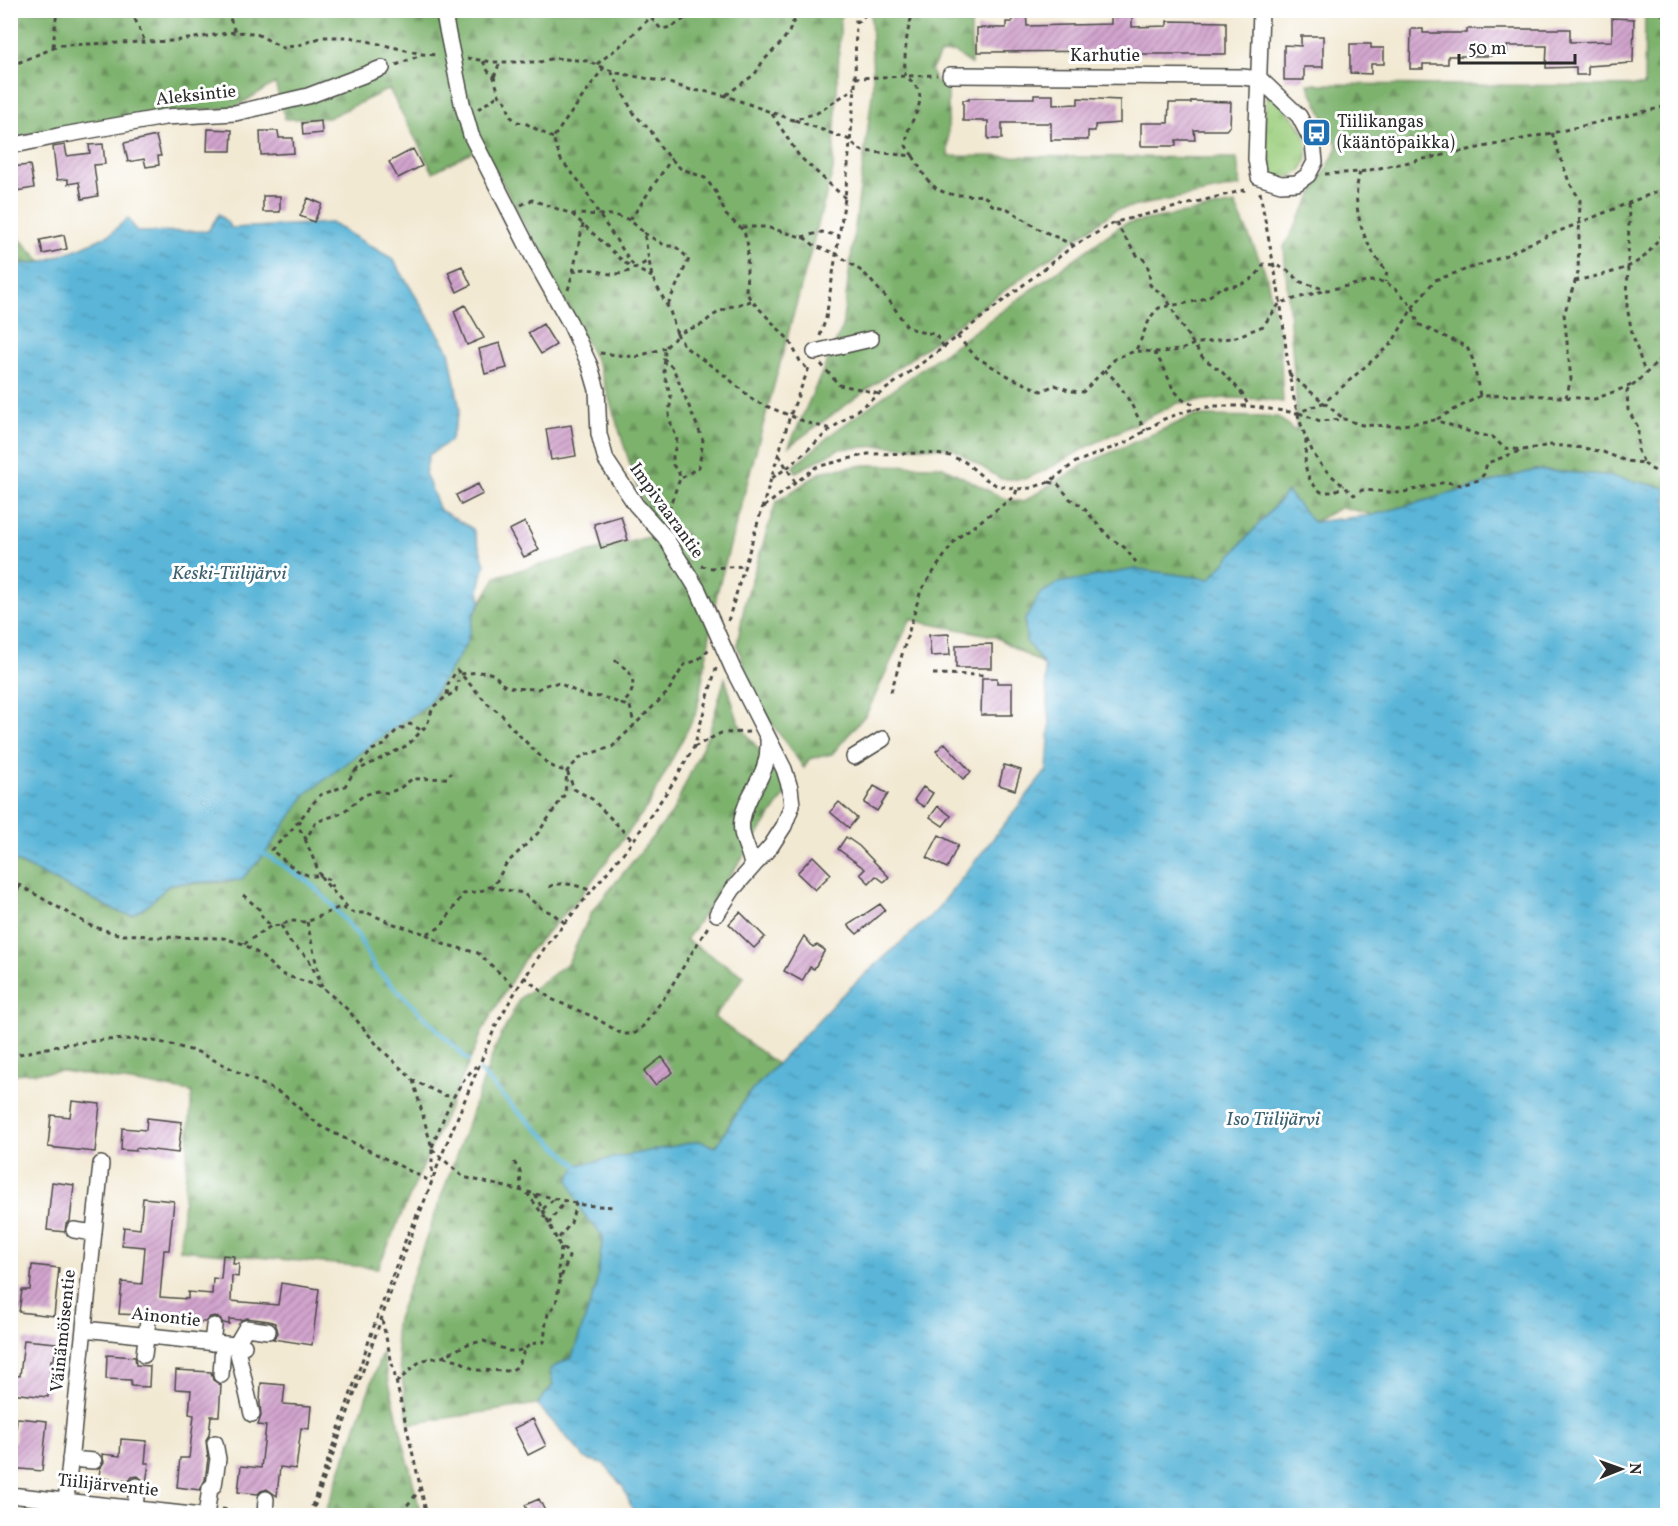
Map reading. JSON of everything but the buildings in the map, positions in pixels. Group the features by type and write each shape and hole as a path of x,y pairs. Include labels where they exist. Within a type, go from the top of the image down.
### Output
{"street":[{"name":"Impivaarantie","path":"443,10 471,135 590,366 597,390 599,434 606,460 636,505 665,537 698,590 721,644 784,769 790,788 792,805 784,826 771,846 733,889 717,914"},
{"path":"1260,79 1299,116 1313,143 1315,162 1308,175 1297,183 1259,182 1256,159 1261,10"},
{"name":"Aleksintie","path":"10,146 165,117 235,113 308,96 382,68"},
{"name":"Karhutie","path":"950,75 1175,76 1260,79"},
{"path":"813,358 871,339"},
{"path":"752,866 742,837 742,821 769,757 766,734"},
{"path":"854,757 883,740"},
{"name":"Väinämöisentie","path":"66,1501 101,1164"},
{"path":"74,1230 94,1233"},
{"path":"214,1326 229,1344 252,1414"},
{"path":"144,1354 146,1328"},
{"name":"Ainontie","path":"84,1329 146,1328 229,1344"},
{"path":"221,1375 229,1344 246,1328 268,1331"},
{"path":"206,1515 218,1459 215,1443"},
{"path":"70,1459 94,1461"},
{"path":"135,1509 137,1486"},
{"name":"Tiilijärventie","path":"10,1495 170,1514 201,1515"},
{"path":"265,1515 266,1499"}],"path":[{"path":"53,47 57,10"},
{"path":"136,10 135,19 145,42"},
{"path":"227,10 235,32"},
{"path":"648,10 651,18 661,28 672,27 698,10"},
{"path":"597,64 658,10"},
{"path":"726,96 755,74 768,55 782,43 793,22 801,17 801,10"},
{"path":"837,254 845,198 855,88 855,10"},
{"path":"856,23 871,10"},
{"path":"905,76 908,29 915,10"},
{"path":"1653,10 1668,17"},
{"path":"10,66 53,47 88,43 202,38 235,32 255,33 284,48 323,38 350,37 422,54 483,61 540,62 554,58 567,58 597,64 611,71 726,96 850,141 863,151 914,156"},
{"path":"382,68 422,54"},
{"path":"483,61 494,77 499,95 507,103 510,116 517,122 525,123 553,138 561,160 583,186 635,268"},
{"path":"494,77 500,61"},
{"path":"553,138 604,67"},
{"path":"611,71 634,114 651,131 661,148 680,168 705,178 716,192 726,215 744,231 748,246 746,292 789,340 800,361 808,370"},
{"path":"855,78 950,75"},
{"path":"1668,75 1665,80 1668,95"},
{"path":"905,76 916,84 921,100 915,118 908,128 906,146 914,156 921,172 938,190 948,195 969,197 982,195 992,205 1008,209 1039,229 1073,246"},
{"path":"793,120 817,113 855,88"},
{"path":"466,118 499,95"},
{"path":"1308,175 1360,172 1552,133 1668,106"},
{"path":"772,113 799,156 845,198"},
{"path":"1552,133 1569,182 1580,200 1578,273 1564,314 1571,379 1566,397"},
{"path":"630,220 672,158"},
{"path":"1360,172 1356,186 1358,209 1367,245 1388,271 1385,282"},
{"path":"771,478 787,468 831,429 944,347 1073,246 1116,222 1259,182 1280,303 1288,372 1297,413 1315,458 1354,495 1362,490 1400,493 1446,482 1461,485 1479,480 1484,474 1487,463 1523,450 1551,445 1603,452 1626,461 1644,463 1662,474"},
{"path":"1297,413 1325,402 1392,343 1413,307 1435,280 1500,258 1535,241 1668,187"},
{"path":"509,209 532,200 572,214 625,262 652,277"},
{"path":"1628,204 1628,307 1632,333 1645,373"},
{"path":"572,214 598,213 630,220 644,233 666,246 675,246 689,259 667,306"},
{"path":"1116,222 1137,255 1144,260 1150,285 1166,297 1207,362 1221,371 1235,385 1249,406"},
{"path":"560,305 572,280 584,224"},
{"path":"740,227 766,227 801,238 837,254 864,273 891,303 907,327 921,332 935,333 944,347"},
{"path":"801,238 807,234 822,232 840,236"},
{"path":"1575,281 1616,271 1629,265 1645,256 1662,235 1668,232"},
{"path":"644,233 652,277 685,347 728,377 754,401 831,429"},
{"path":"573,272 593,268 622,274 649,261"},
{"path":"1135,351 1155,310 1203,299 1216,293 1220,287 1233,287 1251,280 1264,264 1286,269 1301,282 1328,290"},
{"path":"957,336 976,357 1037,390 1045,390 1055,385 1071,391 1083,392 1116,358 1135,351 1181,350 1194,344 1236,337 1263,326 1280,303 1372,281 1385,282 1396,289 1413,307 1418,324 1467,347 1473,360 1480,396"},
{"path":"581,347 604,355 635,357 665,348 677,333 703,324 729,307 751,300"},
{"path":"665,348 663,358 664,374 670,397 669,415 677,437 673,465 680,479 670,505 671,520 665,537"},
{"path":"1644,463 1638,451 1638,428 1628,410 1627,391 1645,373 1654,368 1668,349"},
{"path":"1154,352 1173,389 1183,400 1192,404 1195,410"},
{"path":"663,358 673,368 702,440 699,467 680,479"},
{"path":"813,358 839,385 878,394"},
{"path":"1104,369 1113,376 1122,389 1145,431"},
{"path":"1288,372 1344,419"},
{"path":"762,508 816,467 868,454 927,453 951,456 965,462 996,485 1017,489 1031,488 1049,482 1076,462 1127,442 1164,419 1214,406 1249,406 1297,413 1320,421 1344,419 1362,425 1396,426 1436,420 1480,396 1529,395 1595,399 1636,383"},
{"path":"1436,420 1476,434 1493,437 1504,448 1523,450"},
{"path":"1306,437 1305,470 1311,483 1321,492 1333,492 1344,486"},
{"path":"310,1515 441,1158 496,1025 524,977 546,946 633,841 675,780 694,747 721,644 778,453 795,482"},
{"path":"1479,480 1483,484"},
{"path":"1049,482 1058,484 1070,499 1082,506 1110,538 1124,546 1136,562"},
{"path":"891,692 921,590 956,539 1015,496 1017,489"},
{"path":"682,562 712,568 744,566"},
{"path":"426,934 441,927 463,894 481,891 495,884 506,864 545,823 564,794 567,771 582,756 612,747 667,693 684,665 698,660 706,650 721,644"},
{"path":"615,660 630,673 633,685 629,698 621,705"},
{"path":"447,696 448,684 457,670 548,764 557,770 567,771"},
{"path":"460,674 487,672 493,674 501,684 519,689 525,687 538,689 544,685 565,684 584,696 601,697 630,706 634,726"},
{"path":"933,674 983,675"},
{"path":"452,679 465,678"},
{"path":"354,772 408,745 427,725 433,707 456,691 458,680"},
{"path":"320,875 314,877 304,874 271,850 320,795 345,786 372,750 384,745 395,732 410,724 421,730"},
{"path":"694,747 721,733 766,734"},
{"path":"567,771 574,789 592,799 633,841"},
{"path":"306,839 316,822 342,813 364,795 378,791 388,793 412,779 447,777 451,773"},
{"path":"300,818 299,828 306,839 320,875 329,880 348,909"},
{"path":"292,828 306,839"},
{"path":"10,880 69,912 88,926 120,934 138,934 149,937 223,938 244,944 281,974 322,987"},
{"path":"549,887 556,884 567,884 592,891"},
{"path":"10,917 19,886"},
{"path":"490,886 523,893 542,909 565,923"},
{"path":"243,895 259,909 271,926"},
{"path":"244,944 271,926 290,921 307,922 330,913 340,906 354,913 369,913 426,934 443,944 477,953 517,989"},
{"path":"524,977 551,999 594,1017 622,1034 633,1034 640,1030 664,998 717,914"},
{"path":"307,922 322,987"},
{"path":"281,925 290,942 308,958 322,987 348,1010 379,1047 413,1080 443,1095 453,1097"},
{"path":"10,1056 66,1044 137,1039 160,1042 198,1052 284,1095 320,1126 432,1182"},
{"path":"432,1148 453,1097 461,1083 479,1064"},
{"path":"310,1515 407,1236 432,1182 432,1148 413,1080"},
{"path":"432,1148 463,1177 554,1199 614,1207"},
{"path":"514,1162 520,1170 521,1191"},
{"path":"526,1192 549,1223"},
{"path":"396,1383 418,1364 427,1359 442,1357 458,1360 475,1370 510,1371 517,1367 525,1349 530,1344 544,1342 546,1322 556,1304 560,1280 569,1257 561,1248 535,1194"},
{"path":"543,1209 554,1199"},
{"path":"549,1223 565,1201"},
{"path":"557,1240 573,1218 576,1203"},
{"path":"560,1280 558,1270 561,1248"},
{"path":"382,1318 427,1515"},
{"path":"442,1357 468,1344 483,1341 510,1351 525,1349"},
{"path":"393,1515 404,1509 420,1490"}],"green space":[{"path":"11,11 841,11 833,170 717,593 697,711 649,804 580,897 527,954 486,1024 378,1268 180,1250 192,1092 63,1071 11,1074 11,859 123,914 132,915 148,905 170,884 232,882 262,857 306,794 427,705 466,645 474,614 497,576 653,536 599,367 483,146 433,172 389,89 328,118 285,119 275,83 234,108 161,113 11,138"},
{"path":"871,11 971,11 971,64 954,52 940,54 931,71 936,82 948,86 948,156 1237,158 1240,186 1116,210 789,446 842,328 873,87"},
{"path":"1645,11 1667,11 1667,488 1604,475 1535,470 1373,515 1342,507 1313,522 1287,492 1210,579 1136,569 1040,594 1025,621 1026,641 1044,665 994,636 920,622 911,618 867,713 832,754 809,759 804,768 757,703 737,645 745,602 776,502 823,471 865,465 941,466 1003,498 1023,502 1083,465 1193,416 1278,417 1296,432 1296,398 1284,247 1338,147 1308,84 1644,86"},
{"path":"1269,92 1303,131 1306,140 1307,157 1300,171 1294,175 1275,176 1268,157 1265,126 1266,95"},
{"path":"1235,204 1266,274 1280,340 1283,402 1225,398 1178,403 1024,479 1001,479 952,448 879,446 839,449 796,472 793,467 834,432 1123,224"},
{"path":"11,230 42,262 11,265"},
{"path":"725,678 739,724 789,789 686,940 744,976 714,1017 777,1064 746,1097 716,1147 700,1141 577,1165 582,1212 603,1236 596,1287 572,1357 550,1369 553,1385 537,1404 409,1424 395,1333 397,1319 495,1048 520,998 568,963 591,913 672,813 710,730"},
{"path":"382,1353 421,1515 327,1515 325,1514"}],"water":[{"name":"Keski-Tiilijärvi","path":"219,214 232,228 331,223 393,259 449,351 460,410 450,441 429,455 425,473 440,510 473,529 485,564 479,589 481,601 474,614 466,645 427,705 306,794 265,854 241,880 170,884 148,905 133,915 123,914 11,859 11,265 42,262 82,247 109,235 128,218 137,232 208,231"},
{"name":"Iso Tiilijärvi","path":"1535,470 1604,475 1667,488 1667,1515 635,1515 623,1487 603,1463 586,1459 537,1404 553,1385 550,1369 572,1357 596,1287 603,1236 582,1212 569,1180 577,1165 700,1141 716,1147 746,1097 841,996 936,911 1047,770 1050,724 1044,665 1026,641 1025,620 1040,594 1058,583 1136,569 1210,579 1287,492 1313,522 1373,515"}],"waterway":[{"path":"265,854 309,882 333,906 358,936 375,968 468,1060"},
{"path":"480,1071 513,1107 577,1165"}],"place":[{"name":"Tiilikangas (kääntöpaikka)","path":"1316,132"}]}
